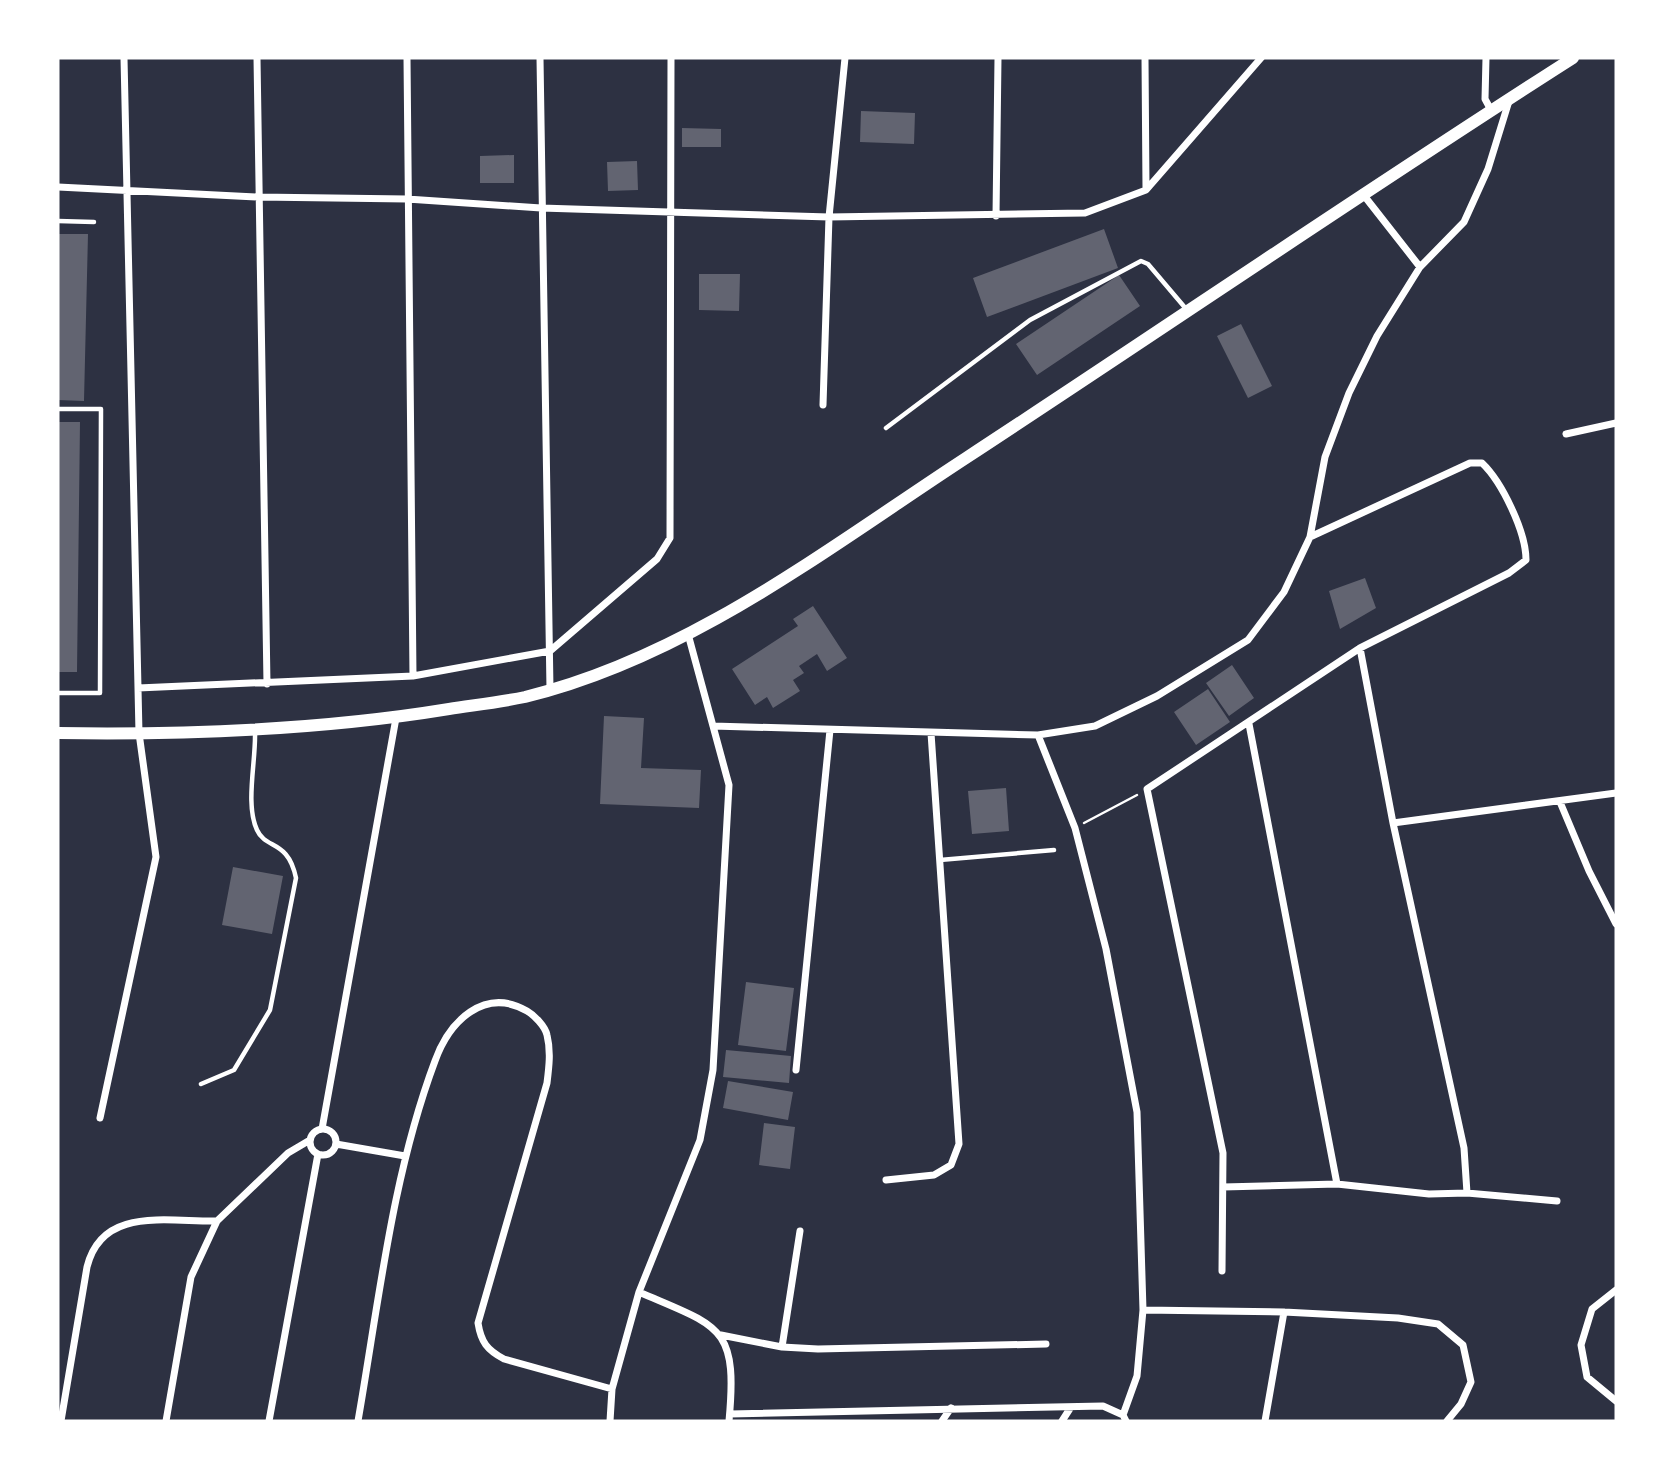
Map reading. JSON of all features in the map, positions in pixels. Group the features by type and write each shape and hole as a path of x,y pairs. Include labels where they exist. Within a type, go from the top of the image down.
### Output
{"main road":[{"path":"58,733 139,733 361,723 526,696 612,669 719,618 1362,193 1573,58"}],"street":[{"path":"100,1118 156,857 139,733 124,58"},
{"path":"257,58 267,684"},
{"path":"407,58 413,676"},
{"path":"540,58 550,689"},
{"path":"138,688 413,676 550,650 657,559 670,538 671,58"},
{"path":"823,405 829,216 845,58"},
{"path":"996,216 998,58"},
{"path":"1145,58 1146,190"},
{"path":"58,187 258,197 407,199 541,208 829,216 1085,213 1146,190 1261,58"},
{"path":"1486,58 1485,99 1491,110"},
{"path":"713,726 1038,735 1095,726 1157,696 1248,640 1284,592 1310,537 1325,457 1349,393 1377,336 1420,267 1464,222 1488,169 1510,98"},
{"path":"1362,193 1420,267"},
{"path":"1566,434 1616,423"},
{"path":"1222,1271 1223,1153 1147,789 1249,724 1360,648 1509,573 1526,560 1526,547 1496,477 1482,463 1470,463 1310,537"},
{"path":"610,1421 612,1390 639,1292 699,1140 713,1070 729,786 687,633"},
{"path":"1360,648 1393,823 1464,1148 1467,1193"},
{"path":"336,1144 330,1153 318,1154 310,1146 310,1140 312,1135 322,1129 396,718"},
{"path":"1249,724 1337,1184"},
{"path":"796,1069 830,730"},
{"path":"886,1180 934,1175 951,1165 959,1144 931,733"},
{"path":"639,1292 702,1319 721,1335 730,1356 730,1417 951,1408 1103,1406 1124,1418 1137,1376 1143,1310 1137,1112 1106,949 1075,828 1038,735"},
{"path":"1393,823 1616,793"},
{"path":"1560,802 1589,871 1616,924"},
{"path":"358,1421 405,1156 435,1060 446,1037 462,1017 485,1004 512,1002 532,1014 547,1032 550,1056 547,1083 478,1323 480,1338 490,1352 504,1359 612,1390"},
{"path":"322,1129 332,1133 336,1144"},
{"path":"166,1421 191,1277 217,1221 288,1153 310,1140"},
{"path":"336,1144 405,1156"},
{"path":"269,1421 318,1154"},
{"path":"1223,1187 1337,1184 1429,1194 1467,1193 1558,1201"},
{"path":"61,1421 88,1267 92,1249 102,1235 119,1225 138,1222 217,1221"},
{"path":"782,1347 800,1231"},
{"path":"1616,1290 1592,1309 1581,1345 1587,1377 1616,1401"},
{"path":"1143,1310 1284,1312 1398,1318 1438,1324 1463,1345 1471,1382 1461,1404 1447,1421"},
{"path":"1265,1421 1284,1312"},
{"path":"721,1335 782,1347 818,1349 1046,1344"},
{"path":"1062,1421 1071,1407"},
{"path":"943,1421 951,1408"}],"lane":[{"path":"58,222 94,222"},
{"path":"886,428 1030,320 1141,261 1148,264 1187,311"},
{"path":"58,409 101,409 100,693 58,693"},
{"path":"201,1084 233,1070 270,1010 296,878 293,861 284,849 258,834 251,813 256,759 254,728"},
{"path":"940,860 1054,850"}],"path":[{"path":"1075,828 1147,789"}],"building":[{"path":"861,111 915,113 914,144 860,142"},
{"path":"682,128 721,129 721,147 682,147"},
{"path":"514,155 514,183 480,183 480,156"},
{"path":"637,161 638,190 608,191 607,162"},
{"path":"1104,229 1118,268 987,317 973,278"},
{"path":"58,234 88,234 84,401 58,400"},
{"path":"699,274 740,274 739,311 699,310"},
{"path":"1119,275 1140,306 1037,375 1016,344"},
{"path":"1241,324 1272,386 1248,398 1217,336"},
{"path":"58,422 80,422 77,672 58,672"},
{"path":"1365,578 1376,608 1340,629 1329,591"},
{"path":"813,606 847,658 827,671 817,654 799,666 804,673 793,680 800,691 773,708 767,697 755,705 732,669 798,626 793,619"},
{"path":"1232,665 1254,698 1229,716 1206,683"},
{"path":"1208,689 1230,722 1196,745 1174,712"},
{"path":"604,716 644,718 641,768 701,770 699,808 600,804"},
{"path":"1006,788 1009,831 972,834 968,791"},
{"path":"233,867 283,876 272,934 222,925"},
{"path":"746,982 794,988 786,1051 738,1045"},
{"path":"726,1050 791,1056 789,1083 723,1077"},
{"path":"728,1081 793,1092 788,1120 723,1108"},
{"path":"764,1123 795,1127 790,1169 759,1165"}]}
